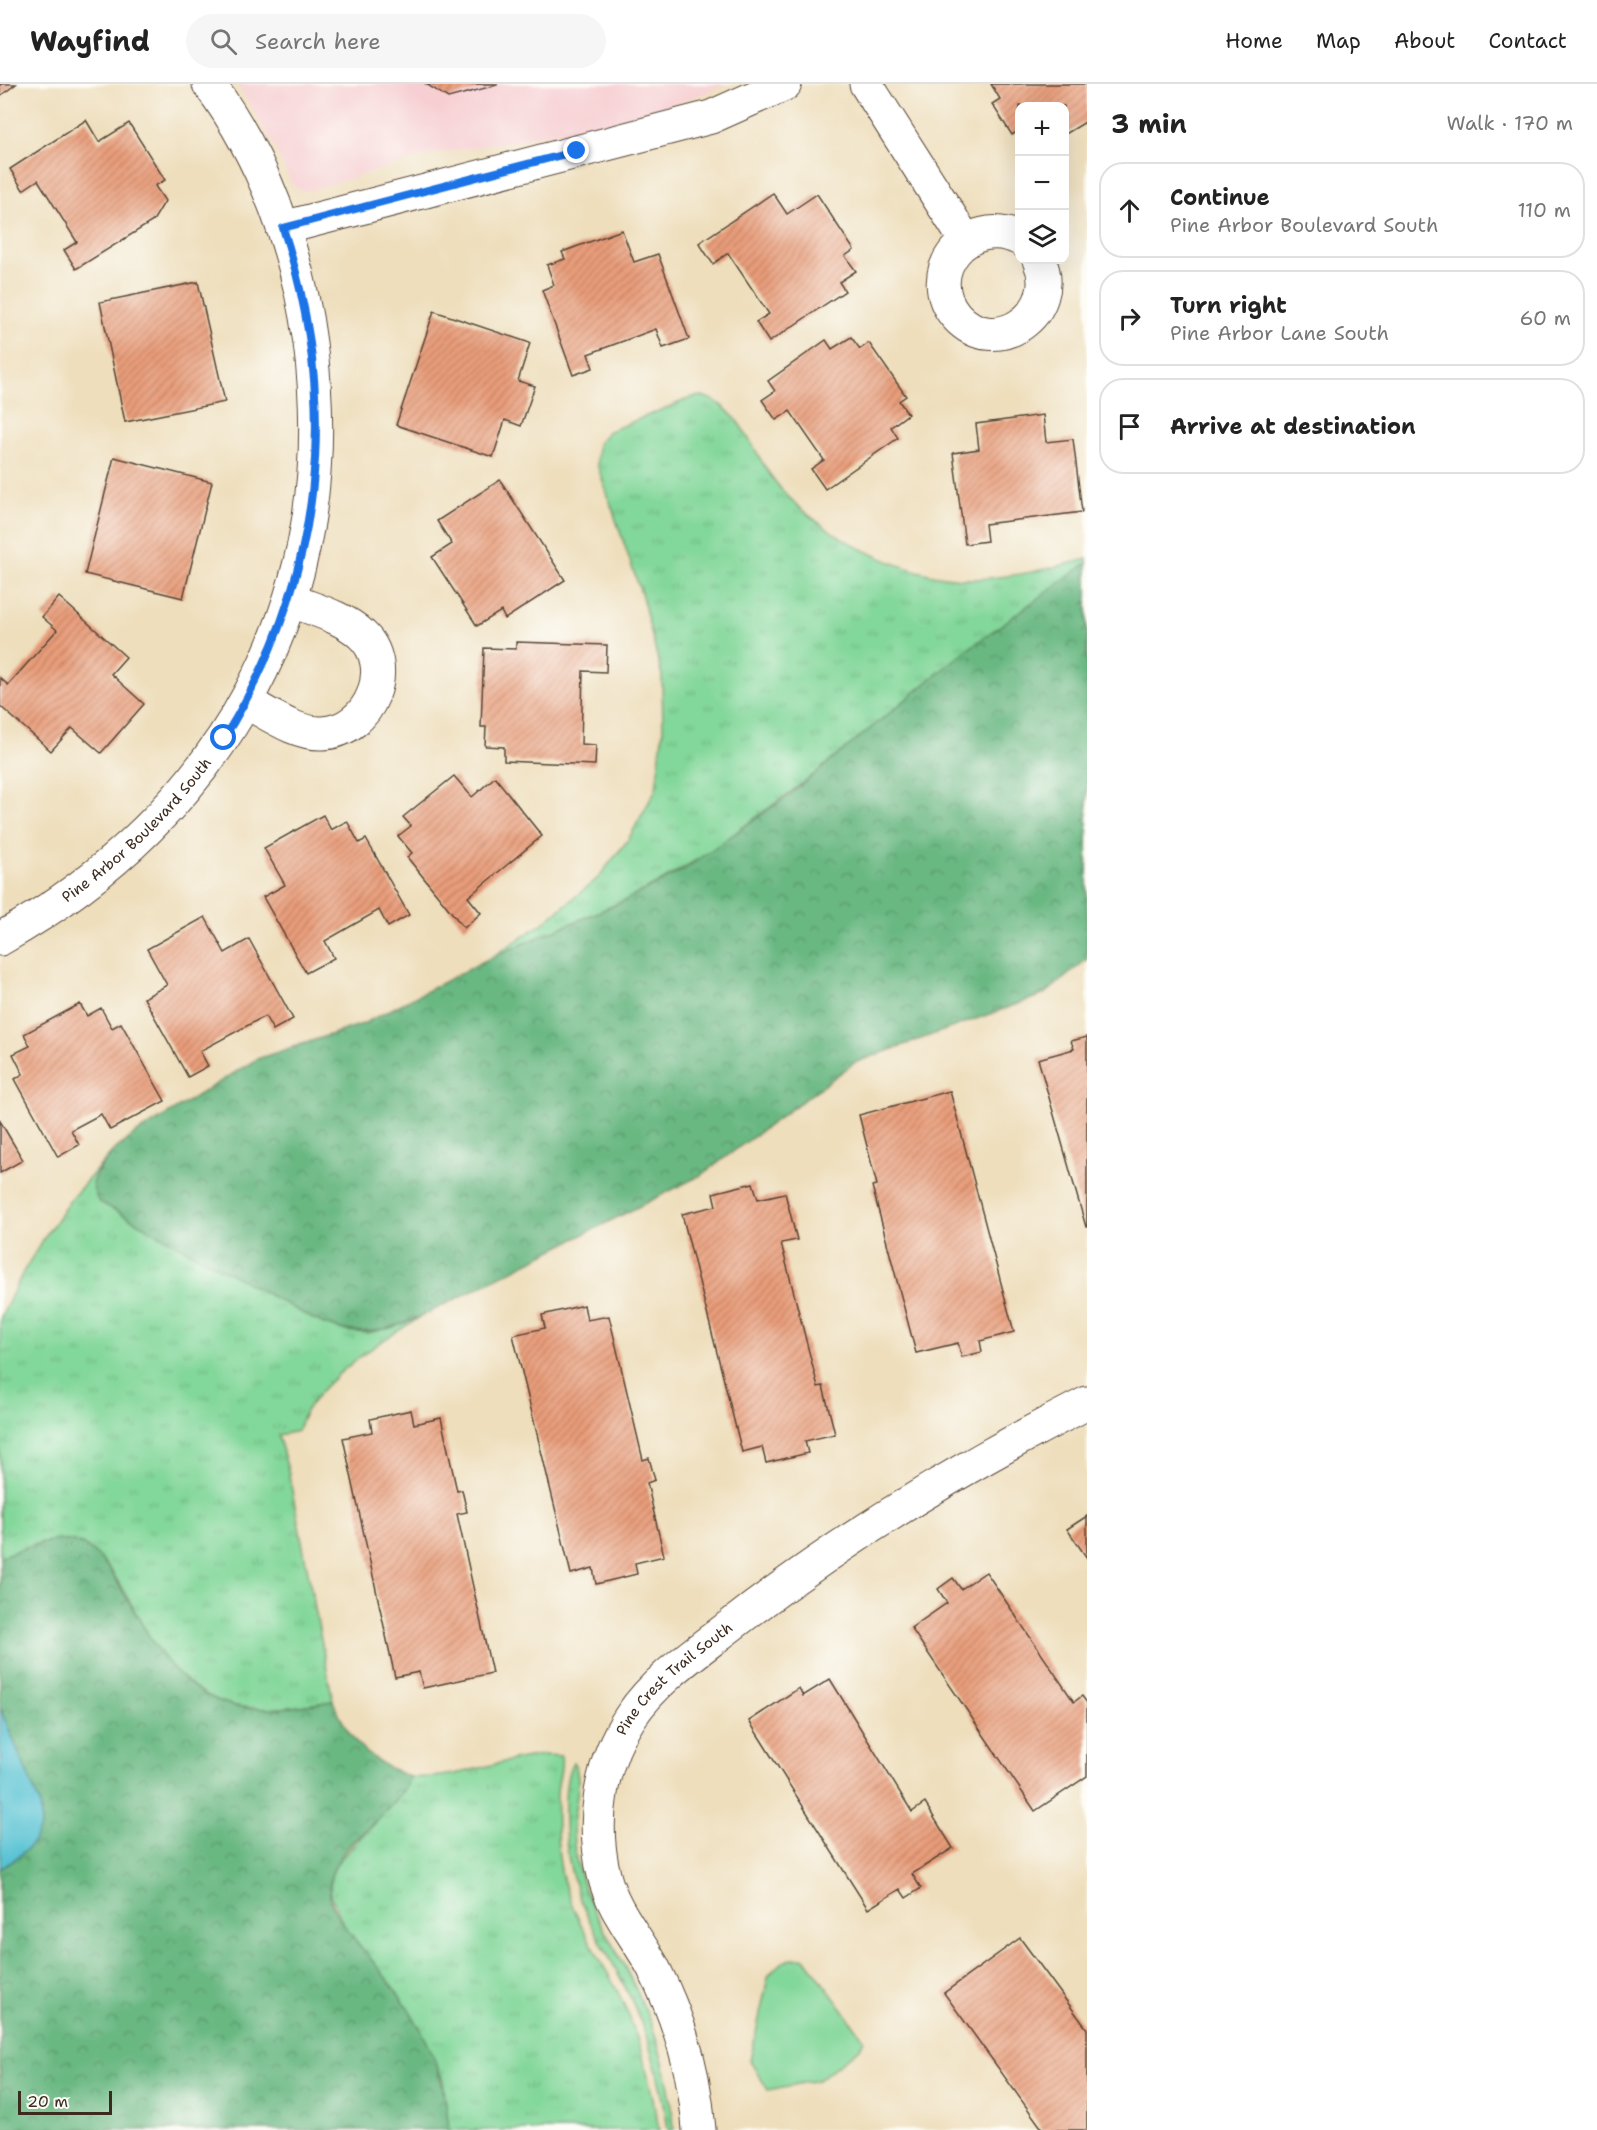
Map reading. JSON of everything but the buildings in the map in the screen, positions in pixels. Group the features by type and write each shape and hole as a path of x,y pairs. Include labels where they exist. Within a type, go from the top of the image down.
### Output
{"street":[{"name":"Pine Arbor Boulevard South","path":"0,939 72,895 148,831 210,758 246,702 267,659 290,600 311,510 316,408 314,368 303,301 283,228 244,140 209,84"},
{"path":"283,228 711,117 785,84"},
{"path":"866,84 966,241"},
{"path":"1015,237 1006,233 988,232 966,241 956,249 947,264 945,291 956,316 978,331 997,333 1014,330 1035,313 1045,288 1044,269 1041,264"},
{"path":"246,702 291,726 322,733 336,731 356,719 375,694 378,680 377,663 360,633 290,600"},
{"name":"Pine Crest Trail South","path":"699,2130 691,2067 676,2018 653,1967 612,1899 604,1876 598,1811 606,1769 621,1733 639,1705 668,1675 806,1569 916,1496 1087,1403"}],"shaded area":[{"path":"237,84 728,84 655,111 612,123 430,155 307,191 300,190 291,183 273,143"}],"green space":[{"path":"702,396 715,401 735,418 771,476 809,515 833,533 888,561 917,571 945,577 971,579 1030,572 1087,559 1087,563 964,652 816,773 708,853 640,894 492,957 543,923 597,879 628,840 656,789 663,729 662,676 642,596 597,464 598,444 607,432 693,397"},
{"path":"1087,563 1087,959 1045,994 854,1063 701,1175 422,1316 380,1330 355,1332 342,1330 313,1319 98,1201 92,1185 94,1177 112,1152 135,1134 257,1059 363,1024 492,957 622,902 683,870 789,795 964,652"},
{"path":"101,1164 94,1180 98,1201 324,1324 346,1331 367,1333 391,1328 422,1316 368,1351 331,1381 316,1397 298,1431 278,1435 288,1470 333,1701 267,1709 240,1707 217,1700 186,1681 169,1664 154,1645 109,1568 98,1555 85,1546 71,1541 53,1541 35,1544 0,1557 0,1319 23,1272 46,1235 71,1199"},
{"path":"57,1540 81,1544 98,1557 111,1573 164,1658 192,1686 209,1696 241,1707 267,1709 333,1701 347,1729 362,1749 395,1771 410,1777 393,1804 357,1838 337,1862 331,1876 330,1894 333,1907 343,1924 399,1995 418,2024 434,2057 441,2080 449,2130 0,2130 0,1869 18,1857 33,1842 41,1824 41,1814 39,1802 0,1708 0,1557 30,1546"},
{"path":"545,1755 561,1756 557,1792 557,1825 563,1879 580,1922 617,1990 632,2024 648,2076 659,2130 449,2130 443,2080 422,2031 401,1999 343,1924 330,1892 331,1876 337,1863 402,1793 410,1777 444,1776 511,1760"},
{"path":"573,1762 578,1776 573,1825 574,1848 579,1870 594,1910 637,1991 653,2030 665,2069 674,2130 668,2130 657,2072 638,2015 589,1919 571,1871 566,1844 565,1799 567,1780"},
{"path":"805,1958 864,2039 860,2048 818,2080 768,2090 750,2061 768,1977 784,1962"}],"water":[{"path":"0,1708 39,1802 41,1824 38,1834 26,1850 0,1869"}],"route":[{"path":"224,738 258,680 290,600 306,538 315,476 316,408 309,328 302,291 283,228 577,151"}]}
